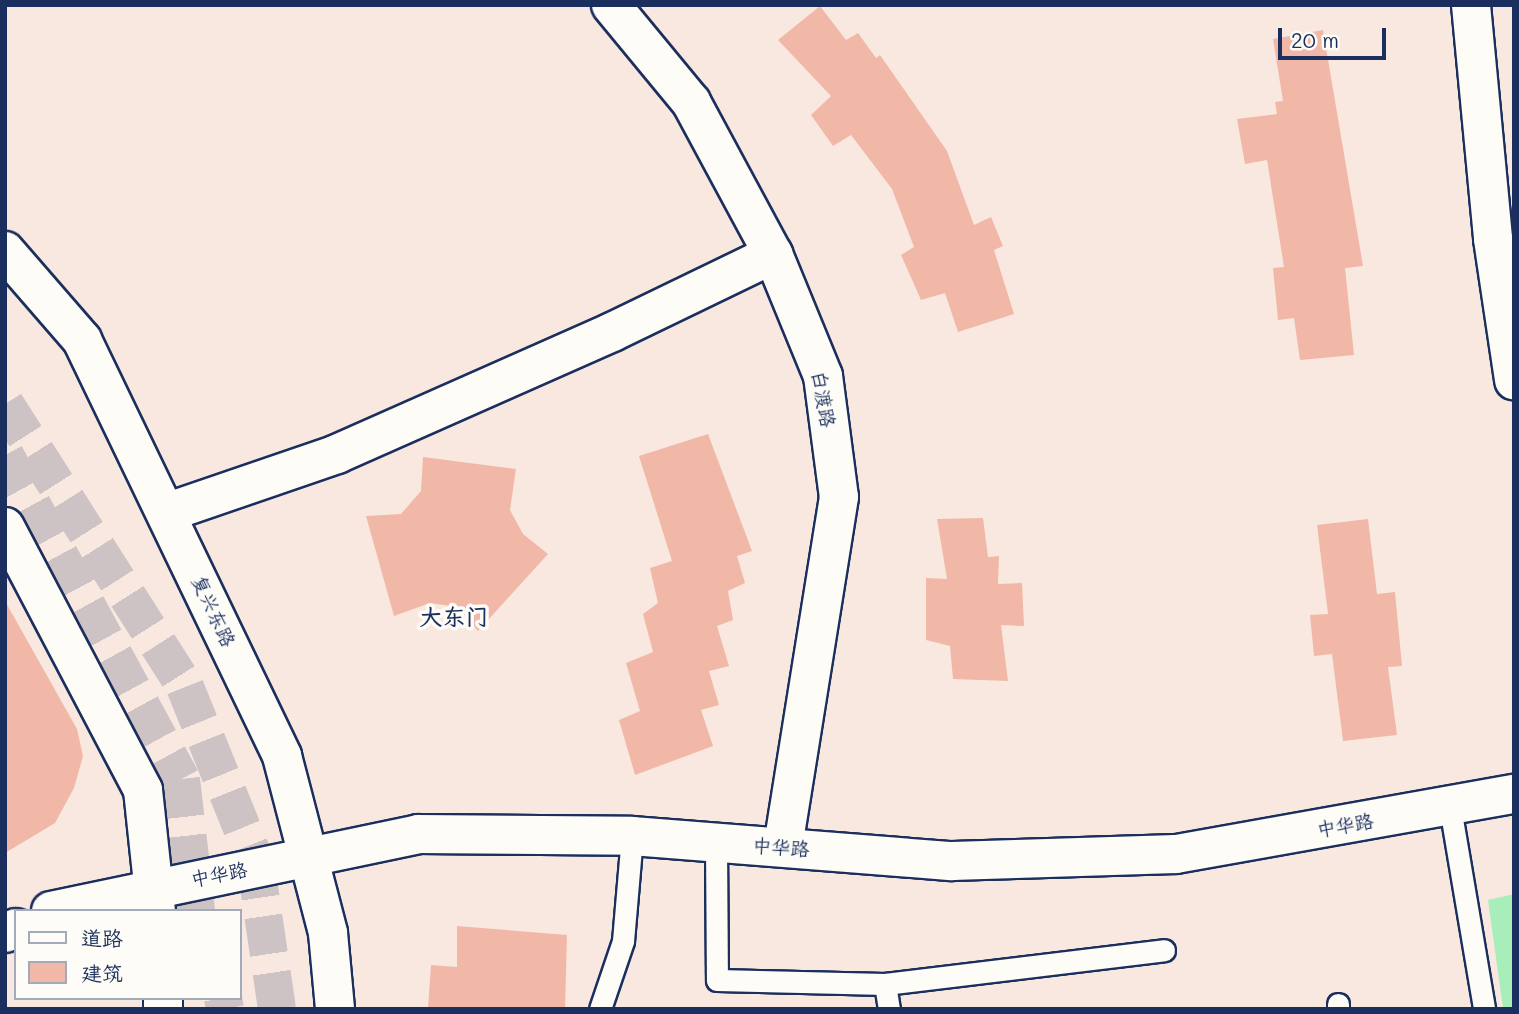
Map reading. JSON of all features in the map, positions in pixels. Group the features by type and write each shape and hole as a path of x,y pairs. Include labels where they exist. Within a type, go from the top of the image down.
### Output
{"street":[{"name":"白渡路","path":"611,5 691,102 773,254 824,376 839,497 783,846"},
{"path":"1472,22 1493,239 1514,380"},
{"name":"复兴东路","path":"5,251 82,340 168,512 282,756 328,933 335,1009"},
{"path":"168,512 337,454 612,332 773,254"},
{"path":"5,527 143,790 155,899"},
{"name":"中华路","path":"68,909 155,899 308,856 418,834 632,836 952,861 1176,854 1514,794"}],"lane":[{"path":"1450,807 1484,1009"},
{"path":"605,1007 623,941 632,836"},
{"path":"716,843 718,980 885,984 1164,950"},
{"path":"885,984 889,1009"}],"green space":[{"path":"1514,894 1514,1009 1503,1009 1488,900"}],"building":[{"path":"820,6 846,40 858,33 876,58 880,55 947,151 974,225 991,217 1003,246 994,250 1014,314 958,332 945,293 921,300 901,255 914,247 892,189 851,135 833,146 811,115 831,96 778,40"},
{"path":"1323,30 1363,266 1345,268 1354,355 1300,360 1294,318 1278,320 1273,268 1284,267 1267,160 1245,164 1237,119 1277,114 1275,102 1283,101 1273,39"},
{"path":"708,434 752,551 737,556 745,583 728,591 733,620 717,626 729,666 709,671 719,705 701,710 713,746 635,775 619,720 640,711 626,663 653,652 643,614 658,603 650,568 672,561 639,456"},
{"path":"423,457 516,469 510,510 523,534 548,554 478,631 458,607 430,603 394,616 366,516 401,514 421,491"},
{"path":"983,518 988,557 999,556 998,584 1022,583 1024,626 1001,625 1008,681 953,679 950,646 926,640 926,578 947,579 937,519"},
{"path":"1368,519 1377,594 1395,592 1402,666 1388,667 1397,735 1343,741 1332,654 1314,656 1310,615 1328,614 1317,525"},
{"path":"5,601 77,729 83,756 74,788 55,823 5,853"},
{"path":"457,926 567,935 565,1009 428,1009 431,965 457,967"}],"tunnel":[{"path":"5,404 185,687 255,860 277,1009"},
{"path":"5,455 181,779 196,909"},
{"path":"223,1000 225,1009"}],"district":[{"name":"大东门","path":"454,616"}]}
